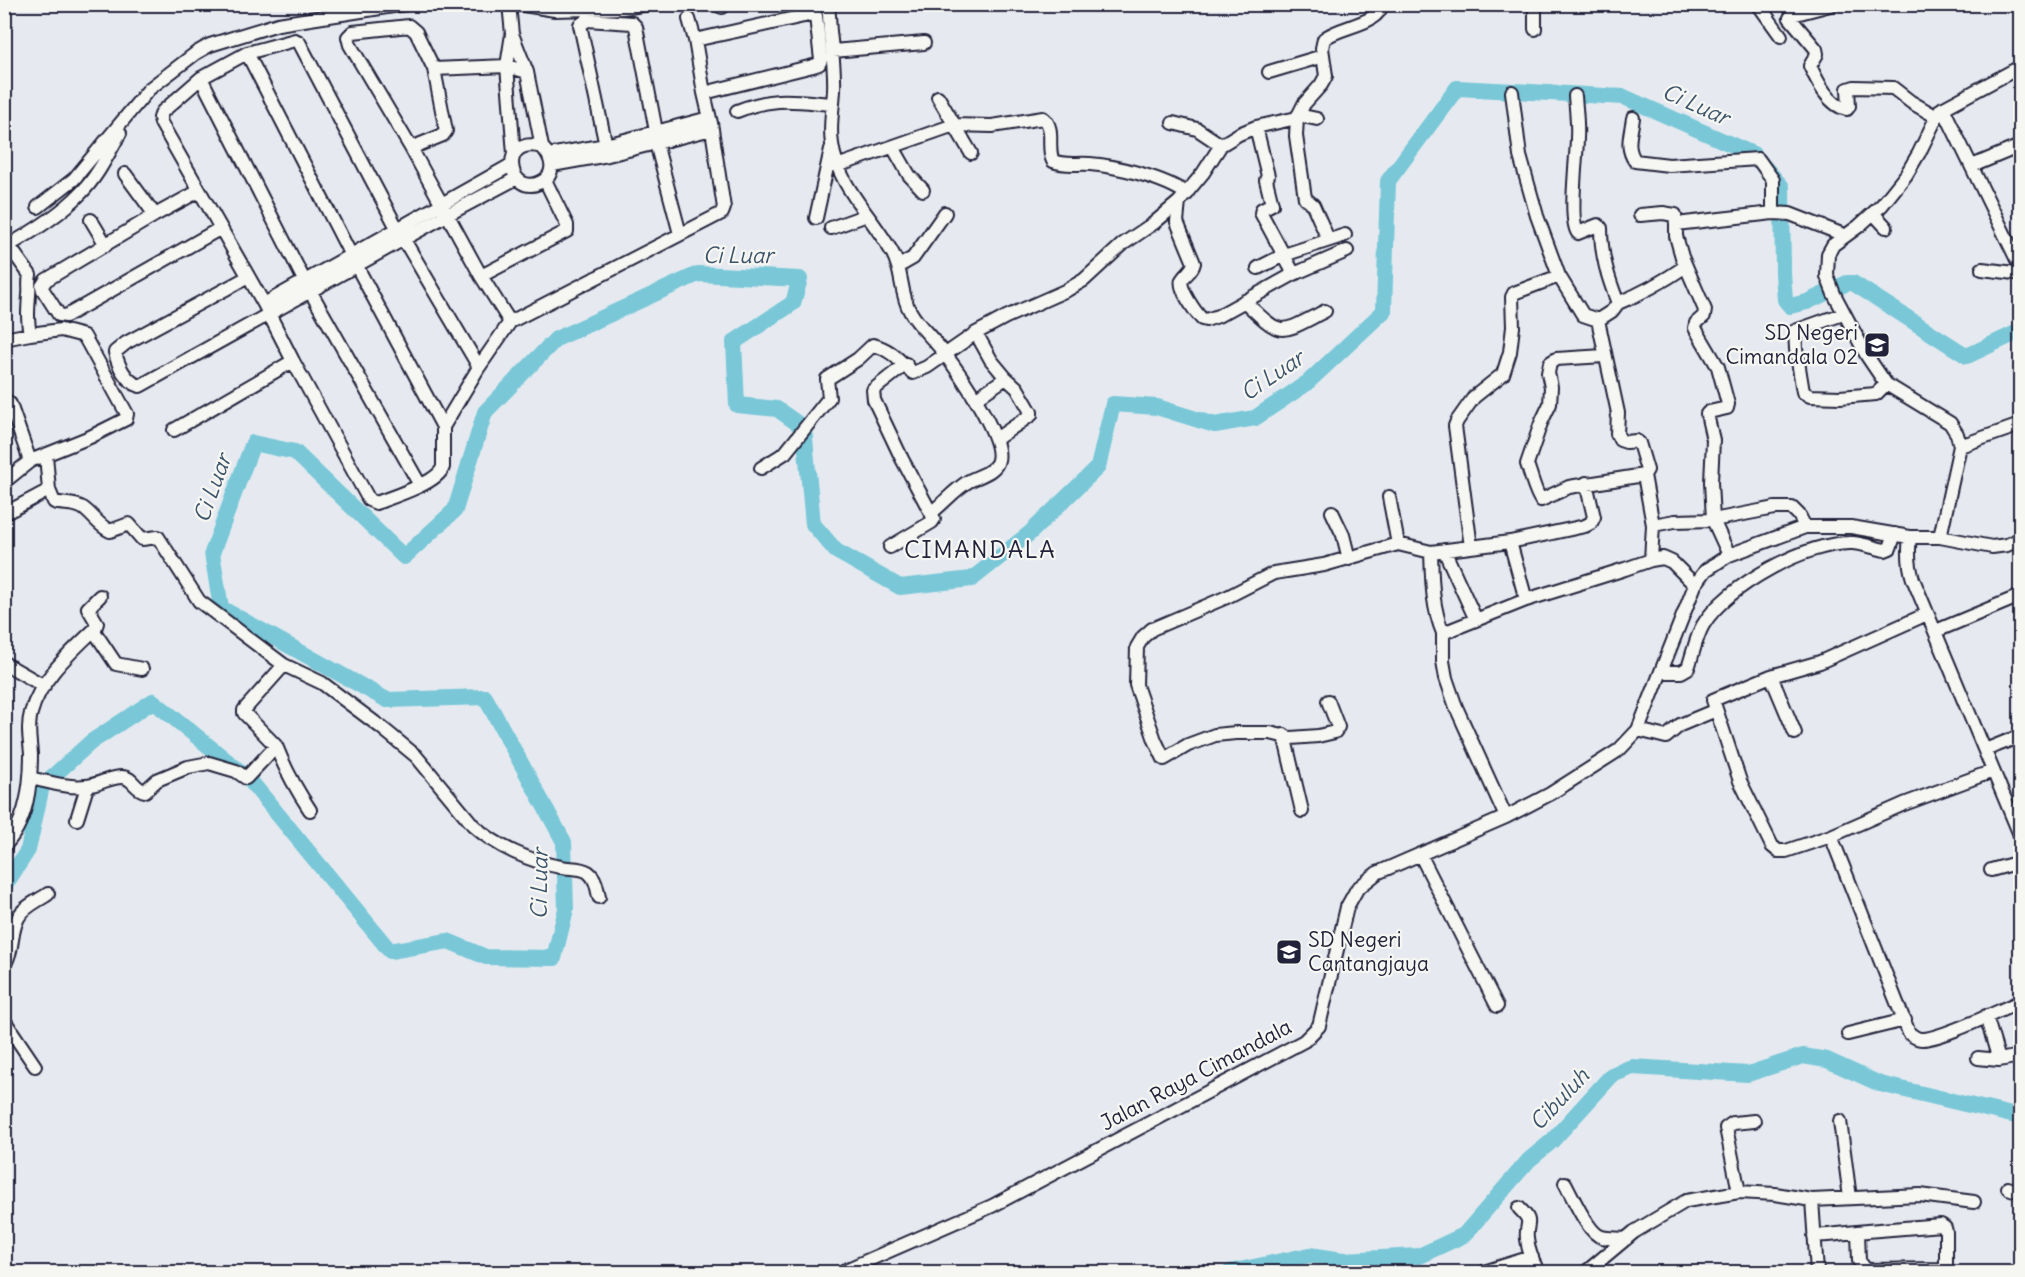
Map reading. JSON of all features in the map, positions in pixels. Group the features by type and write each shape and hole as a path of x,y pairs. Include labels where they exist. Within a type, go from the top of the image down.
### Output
{"street":[{"path":"38,207 74,180 162,77 210,45 278,24 406,4"},
{"path":"509,4 512,34 507,66 513,160 516,178 525,184 536,185 545,180 550,173 548,156 527,72 512,34"},
{"path":"517,4 555,10 578,10 650,4"},
{"path":"715,4 722,7 726,4"},
{"path":"827,4 833,51 833,104 830,132 834,159 899,266 910,312 945,353 975,399 996,439 999,460 996,466 967,482 932,513"},
{"path":"1328,239 1313,204 1305,198 1296,136 1298,117 1304,104 1322,85 1326,76 1322,44 1324,39 1334,32 1372,18 1380,12 1382,4"},
{"path":"1535,4 1535,29"},
{"path":"1758,4 1781,36"},
{"path":"1834,4 1792,15 1790,18 1816,49 1817,54 1810,66 1816,78 1836,105 1847,109 1849,106 1848,89 1854,87 1893,88 1911,102 1939,112 1972,166 2020,266 2019,271 2015,273 1982,269"},
{"path":"696,40 813,14 816,16 821,60 819,64 704,93"},
{"path":"443,427 479,367 510,322 722,213 724,208 711,123 696,40 689,19"},
{"path":"607,150 580,25 587,20 636,25 656,137 680,234"},
{"path":"411,148 443,135 446,131 434,69 416,32 409,26 349,34 350,45 411,148 481,276 510,322"},
{"path":"247,53 353,260 443,427 442,471 438,476 376,503 371,502 199,191 160,118 162,112 201,78 247,53 295,40 301,44 400,233 479,367"},
{"path":"833,51 924,43"},
{"path":"1269,72 1323,56"},
{"path":"434,69 507,66 527,72"},
{"path":"1940,537 1960,446 1957,434 1950,423 1886,384 1843,314 1834,294 1827,276 1828,254 1844,235 1882,205 1906,175 1939,112 2020,67"},
{"path":"201,78 307,285 420,485"},
{"path":"1512,92 1520,156 1537,216 1559,276 1583,315 1598,320"},
{"path":"1575,96 1577,138 1573,212 1575,230 1578,233 1598,225 1601,228 1601,249 1607,276 1618,303"},
{"path":"938,97 971,153"},
{"path":"737,111 754,104 785,99 833,104"},
{"path":"30,334 26,317 29,311 30,275 7,247 43,224 82,192 103,163 131,111"},
{"path":"761,468 783,456 829,398 827,379 858,359 873,345 882,347 906,364 913,373 927,367 976,333 1084,280 1123,244 1154,223 1183,198 1221,145 1256,127 1298,117 1317,119"},
{"path":"837,166 954,125 992,126 1043,118 1048,123 1053,161 1066,164 1091,164 1175,185 1183,198 1177,222 1194,263 1181,284 1199,317 1206,320 1218,316 1293,274 1347,250"},
{"path":"1633,118 1628,141 1630,153 1635,161 1678,165 1758,159 1773,180 1781,213"},
{"path":"444,210 513,160 522,147 532,144 548,156 607,150 711,123"},
{"path":"1173,123 1197,129 1221,145"},
{"path":"1256,127 1272,204 1262,209 1261,213 1293,274"},
{"path":"816,218 832,146"},
{"path":"1972,166 2020,146"},
{"path":"893,147 909,176 923,190"},
{"path":"125,174 155,215"},
{"path":"248,277 115,352 121,370 136,385 140,386 266,309 400,233 444,210 516,178"},
{"path":"481,276 567,231 567,225 545,180"},
{"path":"199,191 43,283 43,290 59,315 66,316 221,228"},
{"path":"899,266 913,258 945,213"},
{"path":"1676,224 1781,213 1844,235"},
{"path":"1873,213 1886,227"},
{"path":"1640,214 1675,215 1678,245 1705,310 1704,316 1696,323 1695,328 1718,367 1728,404 1726,408 1707,414 1713,440 1711,482 1713,520 1729,555"},
{"path":"831,228 867,215"},
{"path":"91,220 106,244"},
{"path":"1258,268 1284,255 1344,235"},
{"path":"1598,320 1612,311 1618,303 1641,294 1686,266"},
{"path":"1471,547 1455,426 1474,397 1503,374 1511,345 1514,293 1559,276"},
{"path":"1244,301 1268,324 1281,330 1325,311"},
{"path":"1843,314 1795,331 1803,392 1810,396 1871,395 1881,391 1886,384"},
{"path":"1598,320 1618,413 1617,434 1620,440 1639,443 1647,470 1644,475 1653,525 1651,560"},
{"path":"4,339 61,330 84,336 127,414 126,418 90,437 30,460 4,482"},
{"path":"976,333 991,360 1017,388 1031,413 996,439"},
{"path":"1604,356 1556,359 1550,363 1548,373 1551,387 1550,404 1527,464 1533,475 1537,496 1541,500 1569,487 1644,475"},
{"path":"174,430 293,362"},
{"path":"890,547 932,522 932,513 902,459 874,400 873,390 906,364"},
{"path":"975,399 1006,378"},
{"path":"4,399 10,404 30,460"},
{"path":"1960,446 2020,425"},
{"path":"46,455 49,490 54,502 70,503 83,508 106,529 114,530 129,524 142,539 158,537 199,601 284,665 322,683 352,704 416,756 473,825 489,839 505,848 560,867 580,868 593,877 599,897"},
{"path":"1328,701 1337,730 1318,736 1291,738 1284,735 1236,733 1215,735 1188,745 1164,759 1136,685 1137,647 1152,629 1227,597 1274,573 1349,559 1398,544 1432,550 1471,547 1510,542 1591,523 1594,517 1586,483"},
{"path":"4,514 49,490"},
{"path":"1389,497 1398,544"},
{"path":"1653,525 1675,520 1713,520 1775,508 1792,508 1805,526"},
{"path":"1332,512 1343,535 1349,559"},
{"name":"Jalan Raya Cimandala","path":"841,1272 992,1206 1304,1041 1319,1026 1351,897 1357,889 1377,873 1506,817 1550,794 1611,756 1628,742 1638,730 1695,585 1706,570 1729,555 1805,526 1851,527 1910,537 1940,537 1992,547 2000,547 2020,540"},
{"path":"1851,527 1853,543"},
{"path":"1661,672 1681,672 1688,668 1702,627 1710,615 1737,589 1785,560 1824,546 1853,543 1885,550 1890,548 1895,534"},
{"path":"1910,537 1909,567 2020,835"},
{"path":"1510,542 1526,600"},
{"path":"1432,550 1476,620"},
{"path":"1432,550 1436,617 1443,633 1443,661 1449,688 1506,817"},
{"path":"1443,633 1526,600 1651,560 1663,558 1672,562 1695,585"},
{"path":"4,846 19,828 33,779 28,723 35,701 68,655 94,630 97,623 88,608 100,596"},
{"path":"1936,631 2020,596"},
{"path":"1927,614 1820,662 1771,676 1716,697 1713,700 1740,781 1772,846 1778,851 1786,851 1831,836 1904,804 1993,771"},
{"path":"94,630 116,664 142,669"},
{"path":"4,663 44,686"},
{"path":"284,665 244,711 274,749 310,810"},
{"path":"1771,676 1795,733"},
{"path":"1638,730 1666,737 1680,725 1716,710"},
{"path":"1284,735 1302,811"},
{"path":"1984,750 2020,736"},
{"path":"33,779 58,785 87,787 127,777 139,790 145,791 157,780 189,767 209,763 236,771 247,778 274,749"},
{"path":"77,819 87,787"},
{"path":"1831,836 1909,1033 1923,1040 1938,1036 2020,1002"},
{"path":"1420,854 1497,1006"},
{"path":"1991,870 2020,862"},
{"path":"4,965 11,948 18,918 31,905 48,894"},
{"path":"1986,1016 1999,1060"},
{"path":"4,1020 35,1066"},
{"path":"1848,1034 1905,1020"},
{"path":"1978,1058 1999,1060 2020,1056"},
{"path":"1738,1192 1726,1128 1733,1123 1754,1121"},
{"path":"1840,1121 1850,1198"},
{"path":"1565,1183 1595,1233 1600,1237 1626,1239"},
{"path":"1586,1272 1660,1214 1686,1201 1738,1192 1775,1194 1812,1200 1920,1195 1974,1202"},
{"path":"1812,1200 1817,1272"},
{"path":"1518,1208 1527,1216 1529,1223 1527,1239 1539,1272"},
{"path":"1814,1236 1858,1232 1941,1225 1946,1232 1946,1266 1941,1269 1866,1270 1859,1261 1858,1232"},
{"path":"1484,1272 1532,1257"}],"waterway":[{"name":"Ci Luar","path":"4,887 28,850 42,786 91,742 153,701 248,778 390,951 448,941 486,957 554,958 566,909 564,842 485,697 387,700 221,608 212,553 253,443 295,452 404,557 455,510 485,412 556,339 698,274 800,279 793,303 734,342 737,405 777,409 804,428 813,524 836,551 900,587 972,579 1030,533 1098,467 1113,404 1157,407 1215,425 1255,418 1307,383 1384,311 1388,181 1457,88 1624,97 1753,154 1782,187 1783,274 1785,300 1790,306 1807,302 1847,283 1853,283 1967,356 2020,331"},
{"name":"Cibuluh","path":"1230,1272 1310,1255 1343,1260 1419,1256 1464,1235 1529,1160 1552,1141 1612,1075 1632,1067 1748,1074 1803,1056 1827,1060 1880,1084 2020,1117"}],"place":[{"name":"SD Negeri Cimandala 02","path":"1877,345"},
{"name":"SD Negeri Cantangjaya","path":"1289,952"}],"district":[{"name":"CIMANDALA","path":"980,550"}]}
